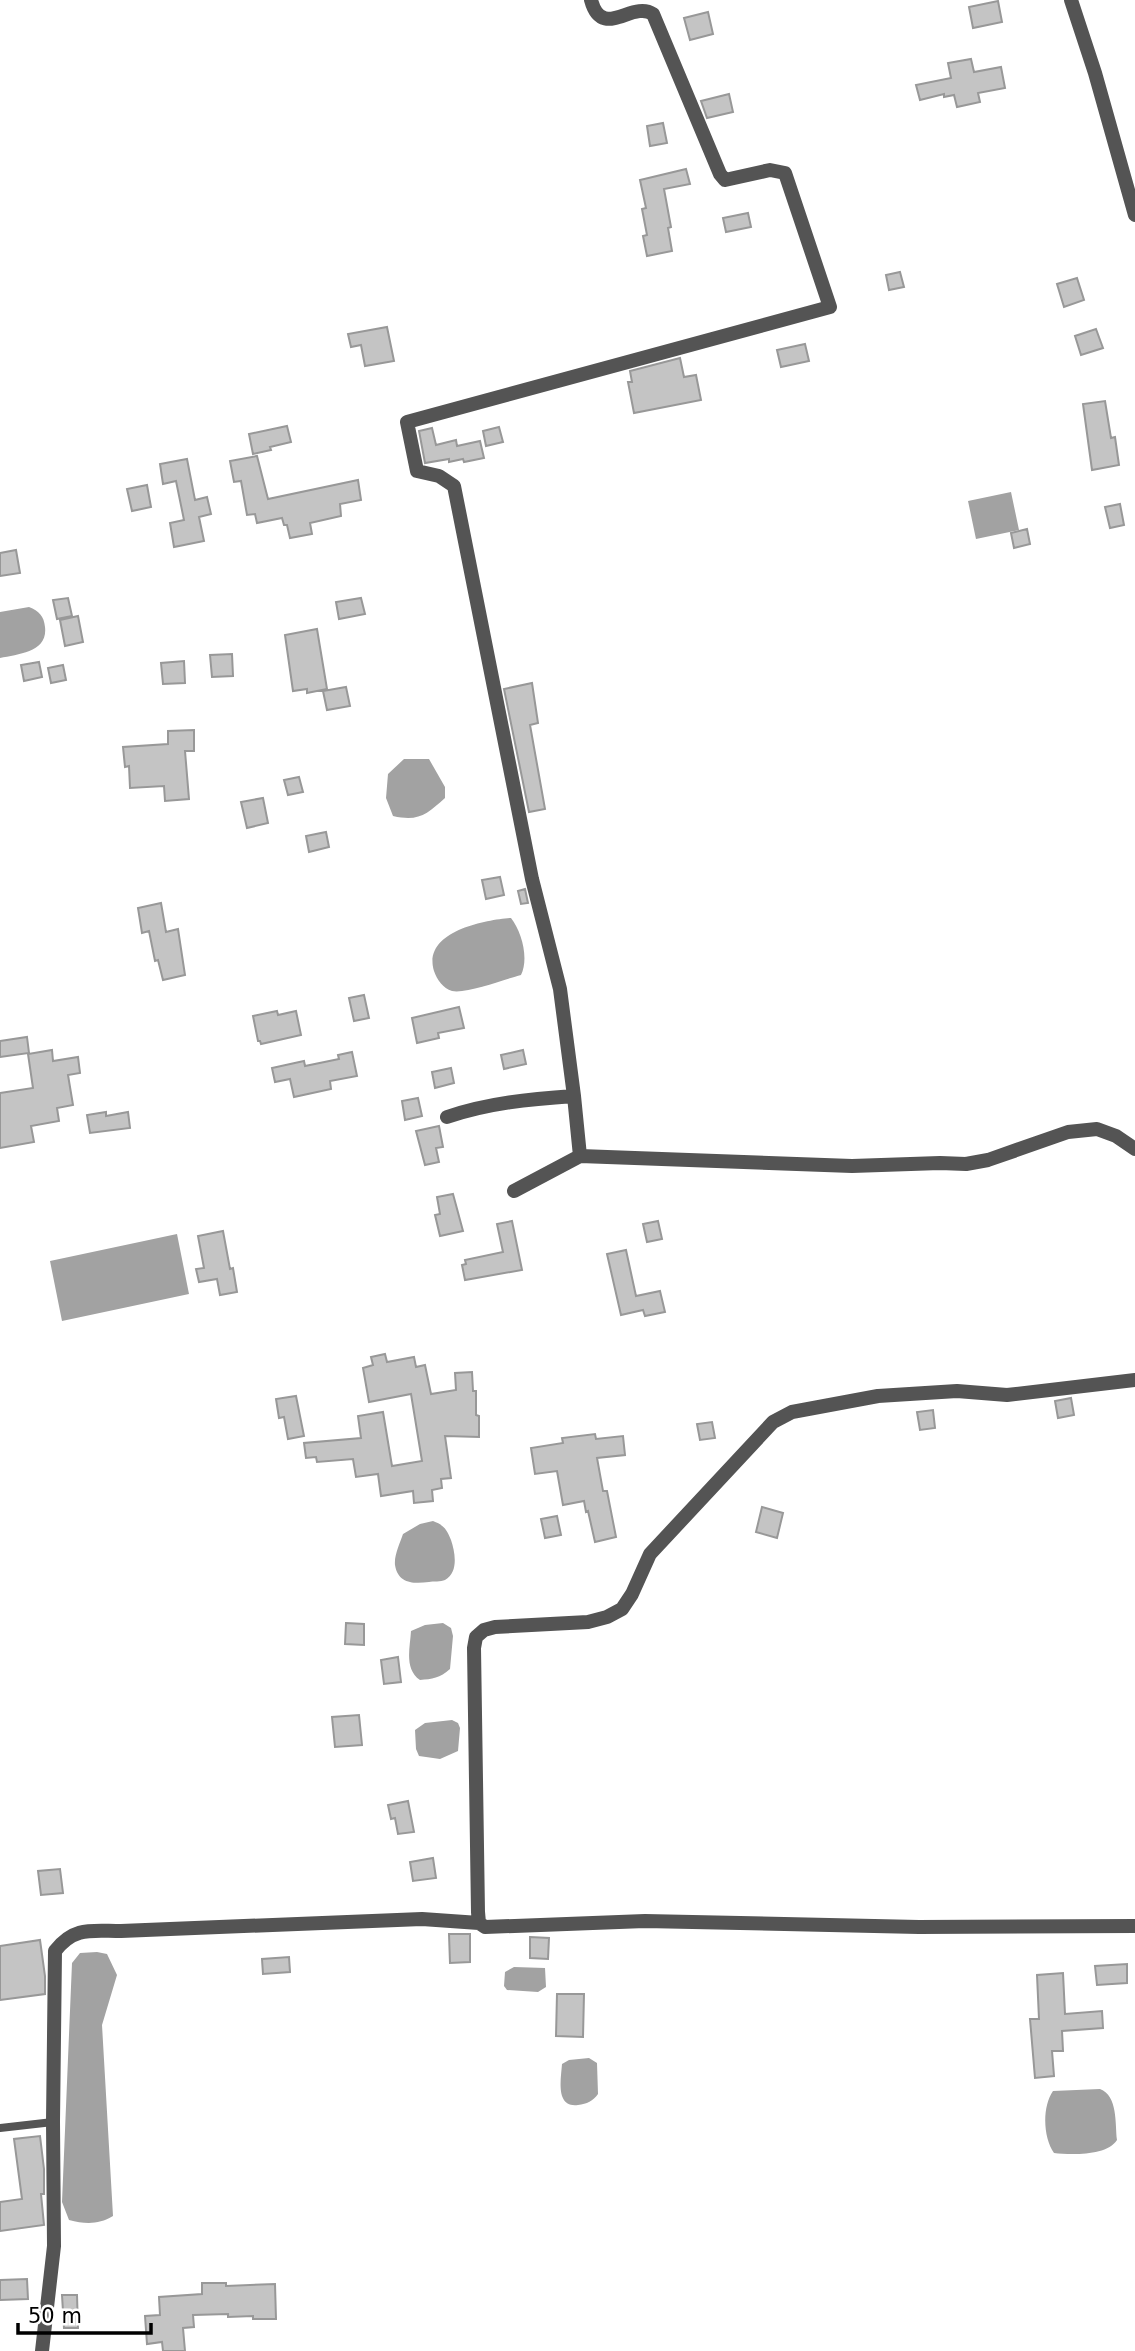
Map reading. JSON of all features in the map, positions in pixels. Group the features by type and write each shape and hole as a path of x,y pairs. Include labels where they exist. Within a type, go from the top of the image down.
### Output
{"street":[{"path":"580,1156 561,989 532,879 454,486 439,475 417,471 407,422 830,307 785,173 770,170 725,180 720,174 653,14 642,10 609,19 593,9 591,0"},
{"path":"1071,0 1095,73 1135,215"},
{"path":"446,1117 521,1100 574,1096"},
{"path":"514,1191 580,1156 852,1166 967,1164 988,1160 1069,1132 1097,1129 1116,1136 1135,1149"},
{"path":"479,1923 474,1648 476,1637 484,1630 495,1627 588,1622 607,1617 622,1609 632,1594 650,1554 667,1534 773,1422 792,1412 878,1396 957,1391 1007,1395 1135,1380"},
{"path":"42,2351 54,2246 55,1951 65,1938 82,1930 121,1931 422,1919 479,1923 492,1929 645,1921 919,1927 1135,1926"}],"lane":[{"path":"0,2128 53,2122"}],"shaded area":[{"path":"1011,492 1019,530 976,539 968,501"},
{"path":"29,607 42,617 45,635 42,642 31,650 0,658 0,612"},
{"path":"404,759 429,759 445,787 445,798 422,815 410,818 393,816 386,798 388,774"},
{"path":"511,918 523,946 521,975 459,991 449,990 441,983 434,971 433,958 437,947 446,938 472,925"},
{"path":"177,1234 189,1294 62,1321 50,1261"},
{"path":"433,1521 445,1528 451,1540 455,1556 452,1572 443,1581 418,1583 403,1579 395,1565 403,1534 420,1524"},
{"path":"443,1623 451,1628 453,1636 450,1669 436,1678 420,1680 410,1664 411,1631 425,1625"},
{"path":"452,1720 458,1723 460,1728 458,1751 440,1759 419,1756 415,1730 425,1723"},
{"path":"80,1953 107,1954 117,1975 102,2025 113,2216 86,2223 69,2220 62,2202 72,1963"},
{"path":"514,1967 545,1968 546,1987 538,1992 507,1990 504,1986 505,1972"},
{"path":"589,2058 597,2063 598,2094 587,2103 571,2105 566,2102 561,2091 562,2064 569,2060"},
{"path":"1100,2089 1113,2104 1117,2140 1097,2152 1054,2153 1045,2122 1047,2105 1053,2091"}],"building":[{"path":"998,1 1002,22 973,28 969,7"},
{"path":"708,12 713,34 690,40 684,18"},
{"path":"971,59 974,72 1001,67 1005,88 978,93 980,102 957,107 954,95 944,97 944,94 920,100 916,85 951,78 948,63"},
{"path":"729,94 733,112 707,118 701,101"},
{"path":"663,123 667,143 650,146 647,126"},
{"path":"686,169 690,184 664,189 672,251 647,256 643,236 647,235 642,209 646,208 640,180"},
{"path":"748,213 751,227 726,232 723,218"},
{"path":"900,272 904,287 889,290 886,275"},
{"path":"1077,278 1084,300 1064,307 1057,284"},
{"path":"387,327 394,361 365,366 361,345 351,347 348,334"},
{"path":"1096,329 1103,348 1081,355 1075,336"},
{"path":"805,344 809,361 781,367 777,350"},
{"path":"680,358 684,377 696,375 701,400 634,413 628,382 632,382 630,371"},
{"path":"1105,401 1119,465 1092,470 1083,404"},
{"path":"287,426 291,442 253,454 249,434"},
{"path":"499,427 503,442 486,446 483,431"},
{"path":"432,428 436,445 456,440 457,446 480,441 484,458 464,462 463,459 449,462 449,459 425,463 419,431"},
{"path":"257,456 268,499 358,480 361,500 340,504 341,516 310,523 312,534 290,538 282,518 257,523 255,514 247,515 241,481 234,482 230,461"},
{"path":"187,459 195,500 207,497 211,514 199,517 204,541 174,547 170,523 184,520 176,481 163,484 160,464"},
{"path":"147,485 151,507 132,511 127,489"},
{"path":"1120,504 1124,525 1110,528 1105,507"},
{"path":"1027,529 1030,544 1014,548 1011,533"},
{"path":"16,550 20,573 0,576 0,553"},
{"path":"68,598 72,616 57,619 53,600"},
{"path":"361,598 365,614 339,619 336,602"},
{"path":"78,616 83,642 65,646 60,620"},
{"path":"317,629 327,689 307,693 307,689 293,691 285,635"},
{"path":"232,654 233,676 212,677 210,655"},
{"path":"184,661 185,683 163,684 161,663"},
{"path":"39,662 42,677 24,681 21,665"},
{"path":"63,665 66,680 51,683 48,668"},
{"path":"532,683 538,723 530,725 545,809 529,812 504,689"},
{"path":"346,687 350,706 327,710 323,691"},
{"path":"194,730 194,751 185,751 189,799 165,801 164,786 130,788 129,766 125,767 123,747 168,744 168,731"},
{"path":"299,777 303,792 288,795 284,780"},
{"path":"263,798 268,823 247,828 241,802"},
{"path":"326,832 329,847 309,852 306,836"},
{"path":"500,877 504,895 486,899 482,880"},
{"path":"525,889 528,903 521,904 518,891"},
{"path":"161,903 166,932 178,929 185,975 163,980 158,960 155,961 149,931 142,933 138,908"},
{"path":"364,995 369,1018 354,1021 349,998"},
{"path":"459,1007 464,1028 438,1033 439,1038 417,1043 412,1018"},
{"path":"277,1011 278,1015 296,1011 301,1035 261,1044 253,1016"},
{"path":"27,1037 29,1053 0,1057 0,1041"},
{"path":"52,1050 53,1061 78,1057 80,1073 68,1075 73,1105 57,1108 59,1121 31,1126 34,1142 0,1148 0,1093 33,1088 28,1054"},
{"path":"523,1050 526,1064 504,1069 501,1055"},
{"path":"352,1052 357,1076 330,1081 331,1089 294,1097 290,1079 275,1082 272,1068 304,1061 305,1066 339,1059 338,1055"},
{"path":"451,1068 454,1083 435,1088 432,1072"},
{"path":"418,1098 422,1116 405,1120 402,1101"},
{"path":"106,1112 106,1116 128,1112 130,1128 90,1133 87,1115"},
{"path":"439,1126 443,1147 436,1148 439,1162 425,1165 416,1131"},
{"path":"453,1194 463,1231 440,1236 435,1215 440,1214 437,1197"},
{"path":"512,1221 522,1270 465,1280 462,1265 466,1264 465,1260 503,1252 497,1224"},
{"path":"658,1221 662,1239 647,1242 643,1224"},
{"path":"223,1231 237,1292 220,1295 217,1279 199,1282 196,1269 204,1268 198,1236"},
{"path":"626,1250 636,1296 660,1291 665,1312 645,1316 643,1310 621,1315 607,1254"},
{"path":"385,1354 387,1362 414,1357 416,1367 425,1365 431,1394 456,1390 455,1373 472,1372 473,1391 476,1391 476,1415 479,1416 479,1437 445,1436 451,1478 441,1479 442,1488 432,1490 433,1501 414,1503 413,1491 381,1496 378,1474 356,1477 353,1459 317,1462 316,1457 306,1458 304,1443 361,1438 358,1416 383,1412 392,1466 422,1461 411,1394 369,1402 363,1368 373,1365 371,1357"},
{"path":"296,1396 304,1436 288,1439 284,1417 279,1418 276,1399"},
{"path":"1071,1398 1074,1415 1058,1418 1055,1401"},
{"path":"933,1410 935,1428 920,1430 917,1412"},
{"path":"712,1422 715,1438 700,1440 697,1424"},
{"path":"595,1434 596,1439 623,1436 625,1455 597,1458 616,1537 595,1542 584,1501 563,1505 557,1471 535,1474 531,1448 563,1443 562,1438"},
{"path":"762,1507 783,1513 777,1538 756,1532"},
{"path":"557,1516 561,1535 545,1538 541,1519"},
{"path":"346,1623 364,1624 364,1645 345,1644"},
{"path":"398,1657 401,1682 384,1684 381,1660"},
{"path":"359,1715 362,1745 335,1747 332,1717"},
{"path":"408,1801 414,1832 398,1834 395,1818 391,1819 388,1805"},
{"path":"433,1858 436,1878 413,1881 410,1862"},
{"path":"60,1869 63,1893 41,1895 38,1871"},
{"path":"449,1934 470,1934 470,1962 450,1963"},
{"path":"530,1937 549,1938 548,1959 530,1958"},
{"path":"40,1940 45,1994 0,2000 0,1946"},
{"path":"289,1957 290,1972 263,1974 262,1959"},
{"path":"1127,1964 1127,1983 1097,1985 1095,1966"},
{"path":"1063,1973 1065,2014 1102,2011 1103,2028 1062,2031 1063,2051 1052,2051 1054,2076 1035,2078 1030,2019 1039,2019 1037,1975"},
{"path":"557,1994 584,1994 583,2037 556,2036"},
{"path":"40,2136 44,2169 44,2194 41,2194 44,2225 0,2231 0,2202 22,2199 14,2139"},
{"path":"27,2279 28,2299 0,2300 0,2280"},
{"path":"202,2283 226,2283 226,2286 275,2284 276,2319 228,2317 228,2314 193,2315 194,2327 183,2328 185,2351 163,2351 162,2342 147,2344 145,2316 160,2315 159,2297 202,2294"},
{"path":"62,2295 77,2295 78,2328 64,2328"}]}
